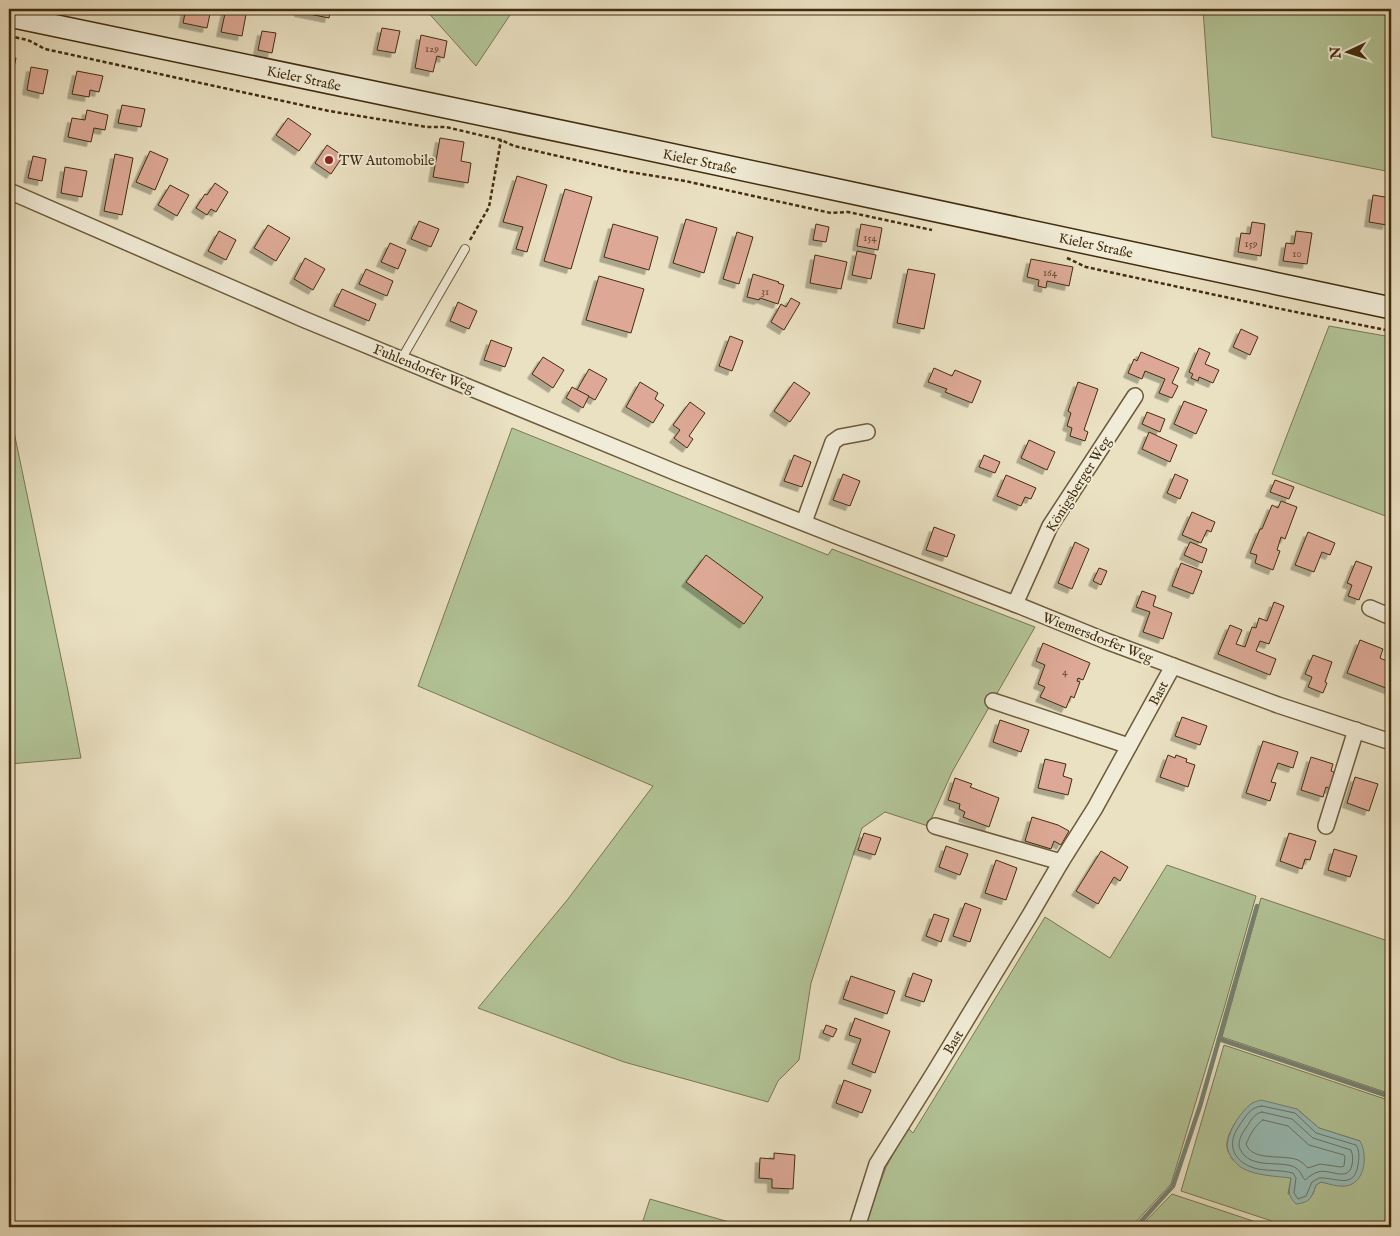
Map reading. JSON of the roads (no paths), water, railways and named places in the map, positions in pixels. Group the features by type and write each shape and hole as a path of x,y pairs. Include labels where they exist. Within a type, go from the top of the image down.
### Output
{"main road":[{"name":"Kieler Straße","path":"9,16 651,150 1391,308"}],"street":[{"name":"Fuhlendorfer Weg","path":"9,191 303,319 402,358 678,473 842,538"},
{"name":"Königsberger Weg","path":"1015,604 1050,526 1135,396"},
{"path":"804,522 833,442 840,437 867,432"},
{"name":"Wiemersdorfer Weg","path":"842,538 1106,641 1278,705 1356,730 1390,736"},
{"path":"1370,608 1391,618"},
{"name":"Bast","path":"857,1227 877,1164 1095,808 1173,666"},
{"path":"993,701 1129,746"},
{"path":"1326,826 1356,730"},
{"path":"936,826 1061,862"}],"lane":[{"path":"402,358 465,249"}],"water":[{"path":"1261,1100 1297,1109 1319,1128 1360,1141 1364,1152 1364,1164 1357,1181 1345,1186 1321,1182 1316,1185 1312,1196 1307,1201 1296,1204 1290,1195 1291,1178 1260,1174 1242,1168 1229,1153 1228,1138 1242,1113 1252,1103"}],"waterway":[{"path":"1136,1227 1173,1186 1200,1106 1257,906"},
{"path":"1219,1039 1391,1097"}],"place":[{"name":"TW Automobile","path":"329,160"}]}
